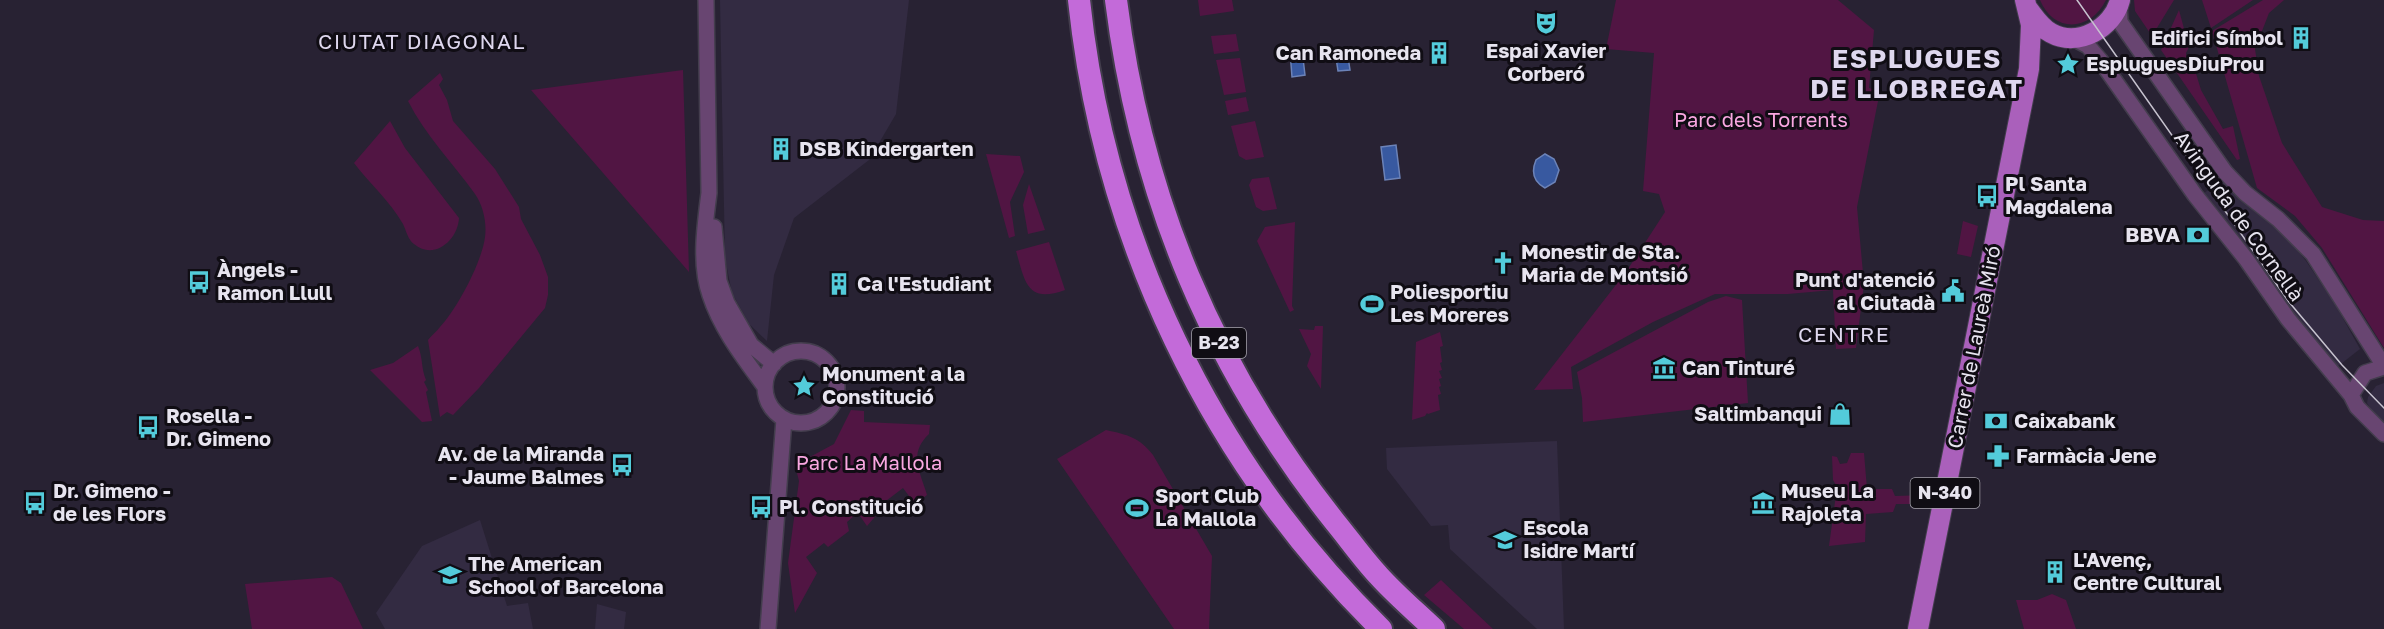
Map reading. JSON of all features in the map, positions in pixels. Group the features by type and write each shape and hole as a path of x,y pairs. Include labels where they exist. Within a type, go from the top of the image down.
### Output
{"highway":[{"name":"B-23","path":"1079,0 1084,45 1100,131 1121,207 1160,312 1215,418 1269,500 1345,593 1382,629"},
{"name":"B-23","path":"1116,0 1128,78 1156,188 1175,245 1222,352 1268,430 1300,478 1378,575 1434,629"}],"main road":[{"path":"2030,64 2050,46 2070,38 2090,34 2101,28 2111,17 2119,2"},
{"name":"Carrer de Laureà Miró","path":"2027,4 2037,22 2047,31 2070,38"},
{"name":"Carrer de Laureà Miró","path":"1917,629 2030,64 2031,25 2027,4"}],"street":[{"path":"706,0 709,193 705,222 705,272 709,294 724,328 765,387 771,407 784,419 795,423 807,423 824,416 835,402 838,390 837,379 829,363 810,352 798,351 787,353 774,363 765,387"},
{"name":"Avinguda de Cornellà","path":"2119,2 2120,22 2225,172 2313,254 2384,366 2365,373 2351,394"},
{"name":"Avinguda de Cornellà","path":"2070,38 2088,46 2288,319 2351,394 2357,407 2384,434"},
{"path":"709,193 718,272 727,303 751,345 774,363"},
{"path":"768,629 784,419"}],"shaded area":[{"path":"720,0 909,0 896,114 869,160 794,218 774,275 767,341 749,324 732,293 725,258"},
{"path":"2222,181 2290,241 2335,304 2360,349 2337,367 2310,336 2204,193"},
{"path":"2384,383 2384,422 2367,403 2368,397 2376,386"},
{"name":"Escola Isidre Martí","path":"1557,441 1564,629 1537,629 1450,549 1448,525 1431,526 1387,469 1386,448"},
{"name":"The American School of Barcelona","path":"480,520 507,606 528,603 533,629 385,629 376,613 422,546"},
{"name":"The American School of Barcelona","path":"597,604 626,612 624,629 595,629"}],"green space":[{"path":"1198,0 1232,0 1234,11 1200,16"},
{"name":"Parc dels Torrents","path":"1616,0 1838,0 1874,30 1869,88 1880,91 1857,207 1864,284 1856,348 1836,349 1833,290 1788,294 1715,294 1653,322 1571,367 1573,389 1534,390 1626,272 1665,212 1659,194 1643,191 1654,53 1606,49"},
{"path":"2040,0 2106,0 2091,18 2082,23 2073,24 2054,19"},
{"path":"2134,0 2174,0 2152,36 2135,11"},
{"path":"2202,0 2253,0 2211,28"},
{"path":"2263,0 2284,0 2269,13 2255,49 2259,76 2282,143 2322,207 2363,220 2384,221 2384,348 2322,248 2295,216 2257,188 2212,31"},
{"path":"2179,10 2189,47 2186,53 2187,59 2194,67 2201,90 2223,129 2233,126 2240,159 2237,160 2161,50"},
{"path":"1236,34 1239,51 1214,54 1211,36"},
{"path":"1240,58 1246,92 1224,95 1216,60"},
{"path":"683,70 689,272 531,90"},
{"path":"440,73 443,79 439,85 447,100 453,121 495,169 519,207 521,219 540,255 548,277 548,295 545,308 479,388 453,415 447,412 440,417 428,340 447,319 468,285 483,247 485,226 484,214 478,198 431,137 408,101"},
{"path":"1246,97 1249,111 1228,115 1225,101"},
{"path":"390,121 405,148 459,218 458,226 450,240 437,249 422,249 412,242 392,208 354,163"},
{"path":"1255,121 1264,157 1246,160 1239,156 1231,126"},
{"path":"986,154 1020,156 1024,172 1010,202 1015,236 1009,238"},
{"path":"1269,177 1277,209 1263,211 1256,207 1249,185 1252,179"},
{"path":"1029,184 1045,230 1028,234 1023,205"},
{"path":"1963,221 1978,226 1971,257 1957,254"},
{"path":"1295,222 1292,306 1294,310 1290,312 1257,241 1265,227"},
{"path":"1049,242 1065,290 1043,294 1035,292 1025,281 1016,251"},
{"path":"1726,296 1742,300 1748,403 1583,422 1582,398 1577,372 1708,302"},
{"path":"1315,326 1323,326 1321,389 1307,366 1311,354 1299,329 1314,330"},
{"path":"1440,332 1443,346 1440,347 1442,370 1439,371 1442,378 1439,379 1441,394 1438,395 1440,410 1412,420 1416,342"},
{"path":"418,346 432,421 422,422 370,370 393,363"},
{"name":"Parc La Mallola","path":"851,410 864,411 864,422 930,425 929,434 923,441 917,456 927,495 915,504 903,488 882,504 880,511 867,526 860,516 854,516 847,522 849,531 828,547 824,543 806,557 817,573 795,613 788,563 799,481 795,465 834,444"},
{"name":"Sport Club La Mallola","path":"1106,430 1133,438 1143,444 1153,455 1212,556 1209,629 1174,629 1057,459"},
{"path":"1851,453 1864,453 1867,489 1892,489 1895,496 1928,495 1926,504 1896,504 1893,512 1866,514 1865,542 1829,546 1837,487 1833,480 1832,456 1837,457 1840,464 1847,463"},
{"path":"332,577 341,583 363,629 252,629 245,584"},
{"path":"1441,580 1493,629 1464,629 1424,595"},
{"path":"2052,594 2066,600 2076,629 2024,629 2016,600 2037,600"}],"water":[{"path":"1302,50 1305,75 1292,77 1290,51"},
{"path":"1347,50 1350,70 1338,71 1335,51"},
{"path":"1396,145 1400,178 1385,180 1381,147"},
{"path":"1545,154 1554,159 1559,170 1555,182 1545,188 1536,180 1534,169 1536,160"}],"tram line":[{"path":"2077,0 2289,302 2342,365 2384,408"}],"place":[{"name":"Espai Xavier Corberó","path":"1546,23"},
{"name":"Edifici Símbol","path":"2301,38"},
{"name":"Can Ramoneda","path":"1439,53"},
{"name":"EspluguesDiuProu","path":"2068,64"},
{"name":"DSB Kindergarten","path":"781,149"},
{"name":"Pl Santa Magdalena","path":"1987,196"},
{"name":"BBVA","path":"2198,235"},
{"name":"Monestir de Sta. Maria de Montsió","path":"1503,263"},
{"name":"Àngels - Ramon Llull","path":"199,282"},
{"name":"Ca l'Estudiant","path":"839,284"},
{"name":"Punt d'atenció al Ciutadà","path":"1953,291"},
{"name":"Poliesportiu Les Moreres","path":"1372,304"},
{"name":"Can Tinturé","path":"1664,368"},
{"name":"Monument a la Constitució","path":"804,386"},
{"name":"Saltimbanqui","path":"1840,414"},
{"name":"Caixabank","path":"1996,421"},
{"name":"Rosella - Dr. Gimeno","path":"148,427"},
{"name":"Farmàcia Jene","path":"1998,456"},
{"name":"Av. de la Miranda - Jaume Balmes","path":"622,465"},
{"name":"Dr. Gimeno - de les Flors","path":"35,503"},
{"name":"Museu La Rajoleta","path":"1763,503"},
{"name":"Pl. Constitució","path":"761,507"},
{"name":"Sport Club La Mallola","path":"1137,508"},
{"name":"Escola Isidre Martí","path":"1505,540"},
{"name":"L'Avenç, Centre Cultural","path":"2055,572"},
{"name":"The American School of Barcelona","path":"450,575"}],"district":[{"name":"CIUTAT DIAGONAL","path":"422,42"},
{"name":"ESPLUGUES DE LLOBREGAT","path":"1917,74"},
{"name":"CENTRE","path":"1844,335"}]}
